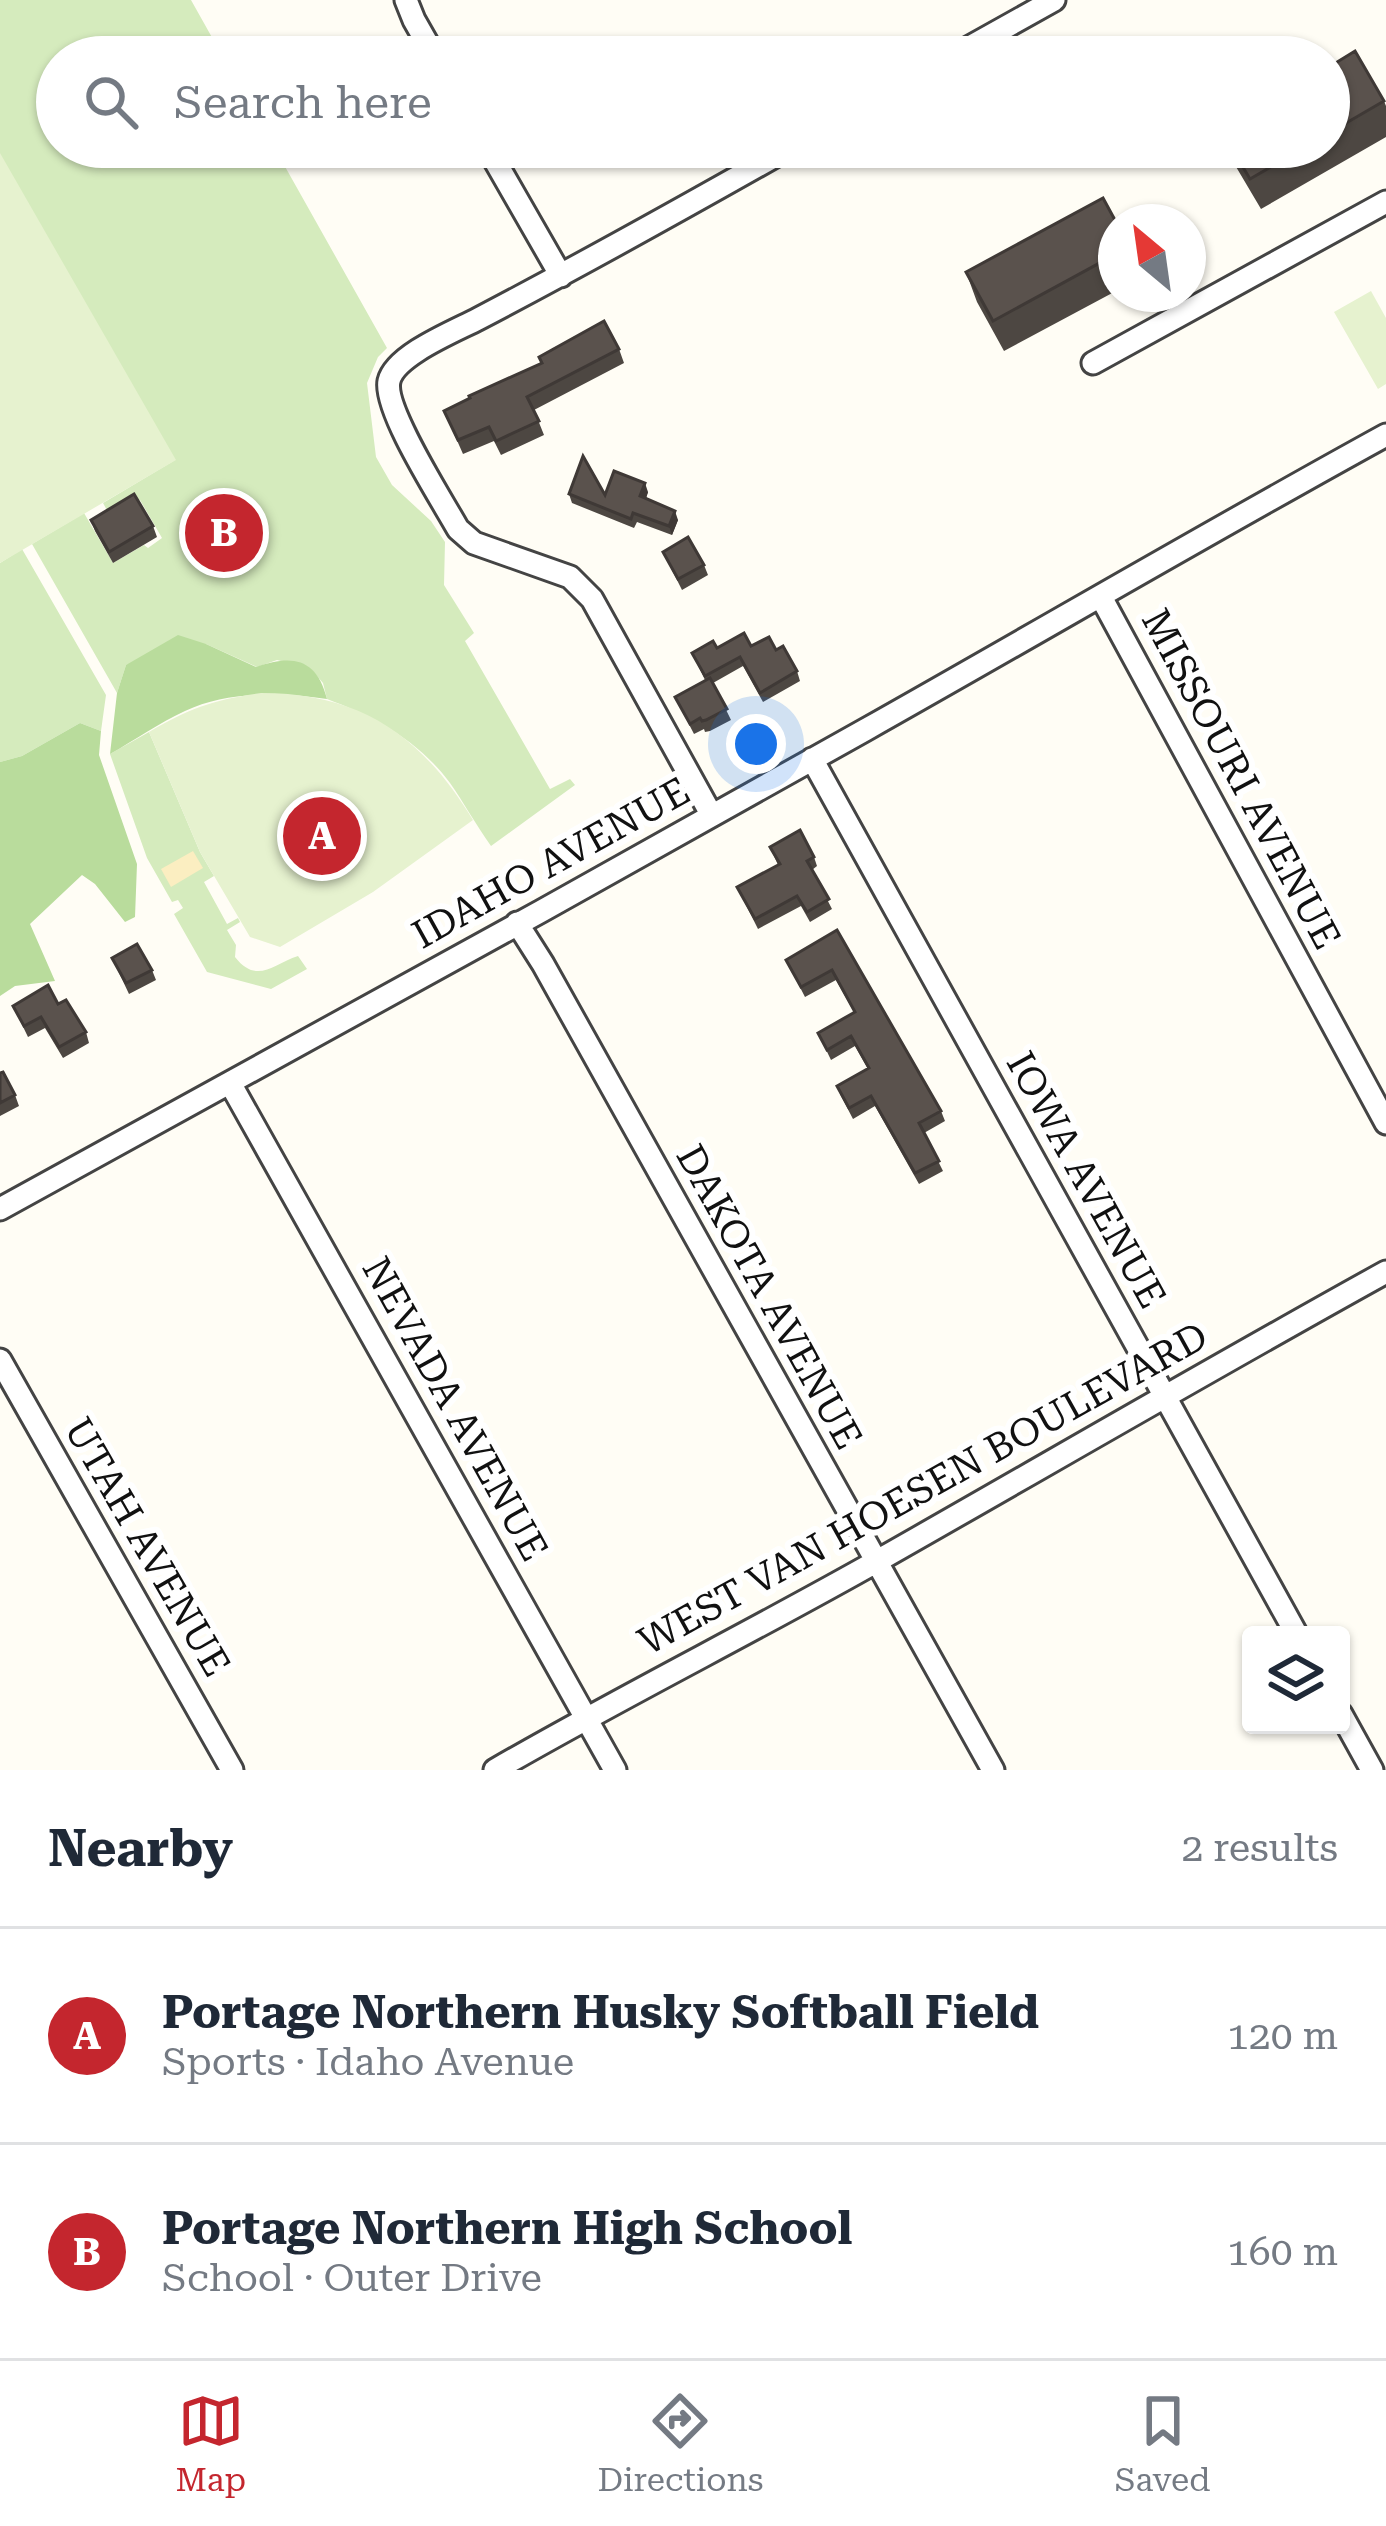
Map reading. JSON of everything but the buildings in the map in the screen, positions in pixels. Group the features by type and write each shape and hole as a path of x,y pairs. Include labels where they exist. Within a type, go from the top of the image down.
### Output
{"street":[{"path":"406,0 423,36"},
{"path":"990,36 1054,0"},
{"path":"499,168 561,276"},
{"path":"711,814 592,598 570,577 474,542 458,529 388,394 390,377 416,352 754,168"},
{"path":"1093,364 1386,202"},
{"name":"IDAHO AVENUE","path":"0,1209 1386,435"},
{"name":"MISSOURI AVENUE","path":"1101,597 1386,1123"},
{"name":"IOWA AVENUE","path":"812,759 1292,1626"},
{"name":"DAKOTA AVENUE","path":"517,923 993,1770"},
{"name":"NEVADA AVENUE","path":"230,1083 615,1770"},
{"name":"WEST VAN HOESEN BOULEVARD","path":"495,1770 875,1562 1386,1272"},
{"name":"UTAH AVENUE","path":"0,1360 232,1770"},
{"path":"1350,1730 1372,1770"}],"green space":[{"path":"0,0 191,0 211,36 36,36 36,168 286,168 387,348 367,383 376,457 392,485 431,521 445,542 444,585 474,633 465,641 550,789 570,779 575,785 491,846 438,768 379,722 327,699 323,683 311,669 277,660 257,667 206,644 126,665 117,693 32,544 84,513 113,563 144,545 148,548 162,538 140,500 110,516 103,503 175,460 0,540"},
{"path":"0,153 176,460 0,563"},
{"path":"1371,291 1386,318 1386,384 1378,389 1334,312"},
{"path":"22,549 106,695 101,731 80,723 22,756 0,762 0,563"},
{"path":"178,635 256,667 281,661 301,663 317,675 327,699 274,694 202,704 110,754 117,693 126,665"},
{"path":"261,693 329,701 385,725 432,765 473,820 373,892 280,947 250,937 200,852 149,732 202,706"},
{"path":"80,723 101,731 99,755 137,864 135,917 125,922 82,875 30,924 55,981 15,986 0,996 0,762 22,756"},
{"path":"149,732 214,876 204,882 227,924 238,918 240,922 227,930 236,945 235,957 258,971 298,956 307,969 271,989 207,972 174,914 183,908 178,900 172,902 147,858 110,754"}],"sand":[{"path":"193,851 203,868 171,887 161,869"}],"place":[{"name":"Portage Northern High School","path":"224,533"},
{"name":"Portage Northern Husky Softball Field","path":"322,836"}]}
